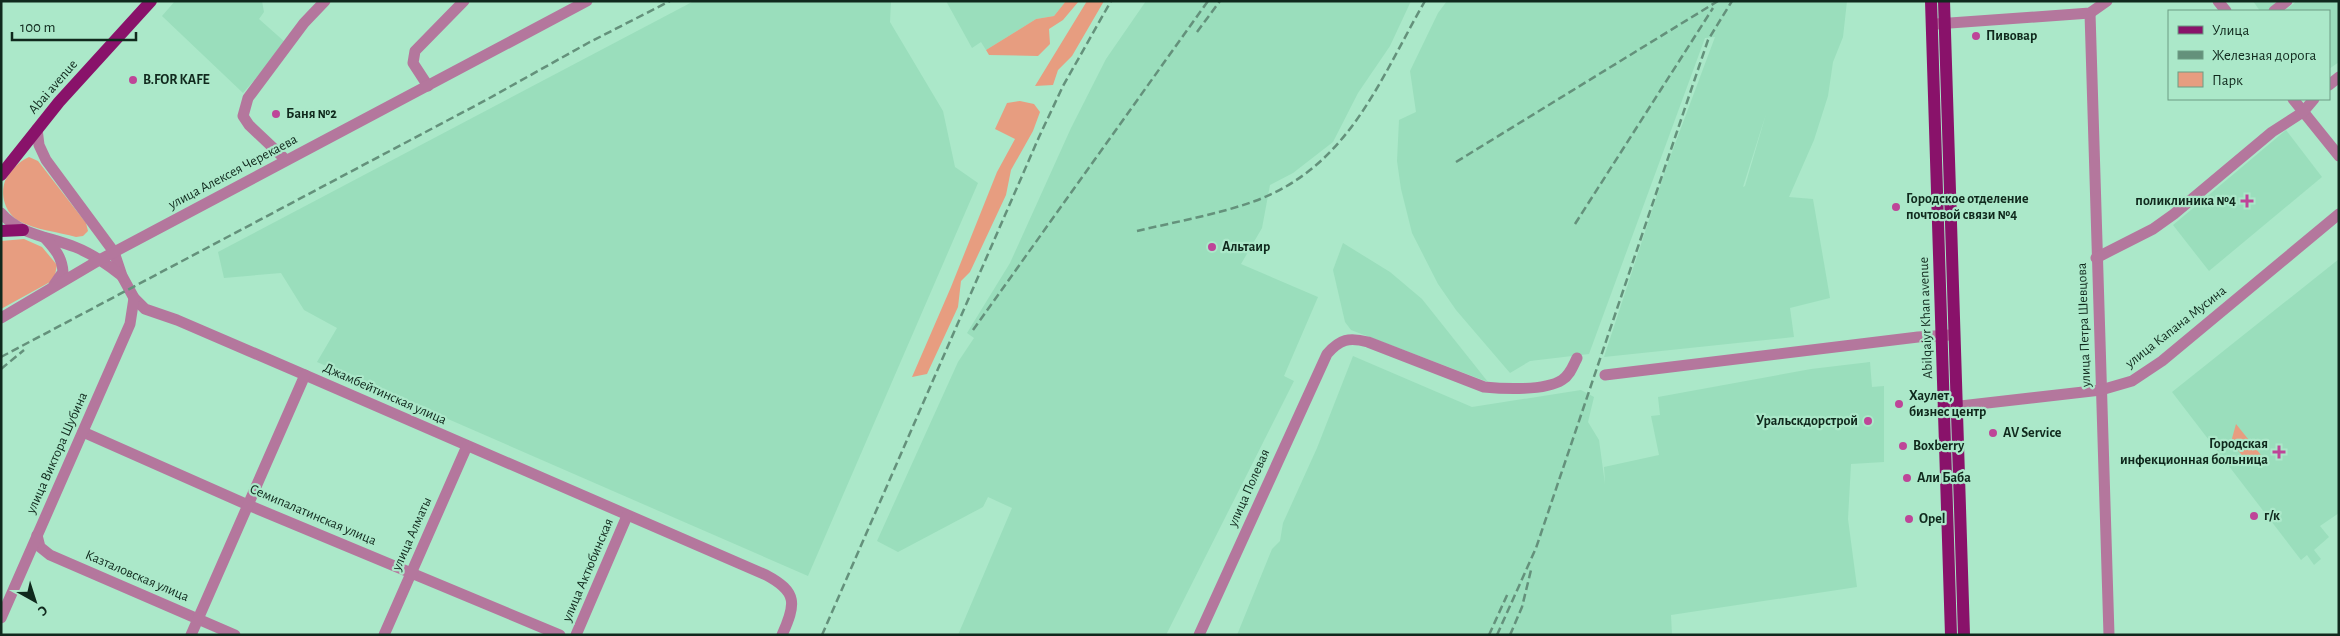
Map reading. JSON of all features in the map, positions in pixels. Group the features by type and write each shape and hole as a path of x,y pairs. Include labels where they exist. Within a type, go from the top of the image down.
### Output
{"main road":[{"name":"Abai avenue","path":"1,174 87,70 152,1"},
{"name":"Abilqaiyr Khan avenue","path":"1931,1 1938,24 1948,335 1956,405 1964,635"},
{"name":"Abilqaiyr Khan avenue","path":"1938,24 1944,1"},
{"path":"1,231 23,230"},
{"name":"Abilqaiyr Khan avenue","path":"1948,335 1944,408 1951,635"}],"street":[{"path":"286,160 249,126 243,116 248,98 304,23 325,1"},
{"path":"428,86 412,63 415,51 464,1"},
{"name":"улица Алексея Черекаева","path":"1,318 101,259 587,1"},
{"path":"1938,24 2090,14 2107,1"},
{"path":"2275,10 2287,1"},
{"name":"улица Петра Шевцова","path":"2090,14 2096,258 2110,635"},
{"path":"2294,100 2339,156"},
{"path":"2096,258 2153,229 2174,214 2272,132 2303,112 2313,100"},
{"name":"Джамбейтинская улица","path":"37,129 40,145 46,160 114,252 122,276 134,298 145,309 177,320 305,375 778,582 789,592 792,598 792,608 782,635"},
{"path":"1,213 23,230 44,236 101,259 122,276"},
{"name":"улица Капана Мусина","path":"1944,408 1956,405 2101,390 2132,381 2162,361 2339,214"},
{"path":"44,236 57,251 64,272 52,288"},
{"name":"улица Виктора Шубина","path":"1,618 130,324 134,298"},
{"path":"1605,375 1948,335"},
{"name":"улица Полевая","path":"1199,635 1327,354 1336,344 1344,339 1353,338 1484,387 1511,389 1553,385 1563,380 1570,372 1577,358"},
{"path":"191,635 305,375"},
{"name":"Семипалатинская улица","path":"83,432 248,505 560,635"},
{"name":"улица Алматы","path":"384,635 467,446"},
{"name":"улица Актюбинская","path":"576,635 627,516"},
{"name":"Казталовская улица","path":"37,535 40,547 50,555 235,635"}],"shaded area":[{"path":"175,1 262,1 264,12 259,19 286,43 243,93 162,16"},
{"path":"694,1 891,1 890,22 943,111 955,167 978,183 808,576 317,362 337,328 304,310 281,273 224,278 218,252"},
{"path":"946,1 1066,1 1054,16 1036,19 986,50 981,42 972,48"},
{"path":"1146,1 1411,1 1390,46 1358,93 1333,142 1293,173 1270,185 1262,228 1241,264 1318,297 1284,376 1294,381 1166,635 958,635 1012,508 988,497 983,507 898,552 877,541 958,362 974,338 967,333 1010,263 1071,128 1106,59"},
{"path":"1447,1 1847,1 1843,37 1833,62 1828,96 1814,140 1789,197 1813,199 1830,298 1790,308 1794,337 1604,357 1666,168 1715,37 1705,38 1589,354 1530,361 1510,373 1456,310 1438,284 1412,233 1401,189 1397,161 1399,120 1416,112 1410,71 1438,13","holes":["1766,114 1745,186 1743,187"]},
{"path":"2253,1 2281,1 2269,10 2259,10"},
{"path":"2297,1 2339,1 2339,62 2330,68 2330,10 2285,10"},
{"name":"поликлиника №4","path":"2286,130 2322,177 2209,271 2173,225"},
{"path":"1343,243 1390,272 1422,299 1488,382 1351,330 1345,322 1333,270"},
{"name":"Городская инфекционная больница","path":"2339,259 2339,513 2320,526 2329,537 2314,550 2321,559 2314,565 2307,555 2301,560 2172,392"},
{"path":"1353,356 1472,407 1581,390 1594,397 1588,422 1599,440 1605,484 1604,467 1659,455 1651,416 1660,415 1658,397 1811,369 1870,362 1872,387 1884,386 1884,462 1851,464 1848,519 1857,587 1671,615 1672,635 1237,635 1272,549 1280,541 1283,523 1317,448"}],"green space":[{"path":"1066,1 1079,1 1063,20 1049,29 1050,44 1038,56 989,55 986,50 1036,19 1054,16"},
{"path":"1087,1 1104,1 1072,56 1058,70 1053,85 1035,86"},
{"path":"1020,101 1034,104 1040,112 1033,131 1011,170 1006,195 970,272 961,281 958,307 927,374 912,377 951,287 997,172 1015,139 995,129 1007,103"},
{"path":"29,157 38,161 86,223 88,231 83,236 76,237 32,227 14,218 7,209 3,192 5,181 21,161"},
{"path":"24,239 42,247 57,265 55,275 50,282 1,309 1,241"},
{"path":"2236,424 2265,460 2245,459 2231,442"}],"railway":[{"path":"1,357 670,1"},
{"path":"822,635 1039,137 1063,86 1111,1"},
{"path":"973,330 1208,1"},
{"path":"1197,32 1220,1"},
{"path":"1137,231 1212,214 1255,201 1287,186 1315,166 1338,143 1358,118 1376,90 1425,1"},
{"path":"1456,162 1718,1"},
{"path":"1497,635 1536,548 1708,40 1732,1"},
{"path":"1575,224 1713,8"},
{"path":"1,369 24,350"},
{"path":"1510,635 1522,607 1531,570"},
{"path":"1489,635 1508,593"}],"place":[{"name":"Пивовар","path":"1976,36"},
{"name":"B.FOR KAFE","path":"133,80"},
{"name":"Баня №2","path":"276,114"},
{"name":"поликлиника №4","path":"2247,201"},
{"name":"Городское отделение почтовой связи №4","path":"1896,207"},
{"name":"Альтаир","path":"1212,247"},
{"name":"Хаулет, бизнес центр","path":"1899,404"},
{"name":"Уральскдорстрой","path":"1868,421"},
{"name":"AV Service","path":"1993,433"},
{"name":"Boxberry","path":"1903,446"},
{"name":"Городская инфекционная больница","path":"2279,452"},
{"name":"Али Баба","path":"1907,478"},
{"name":"г/к","path":"2254,516"},
{"name":"Opel","path":"1909,519"}]}
